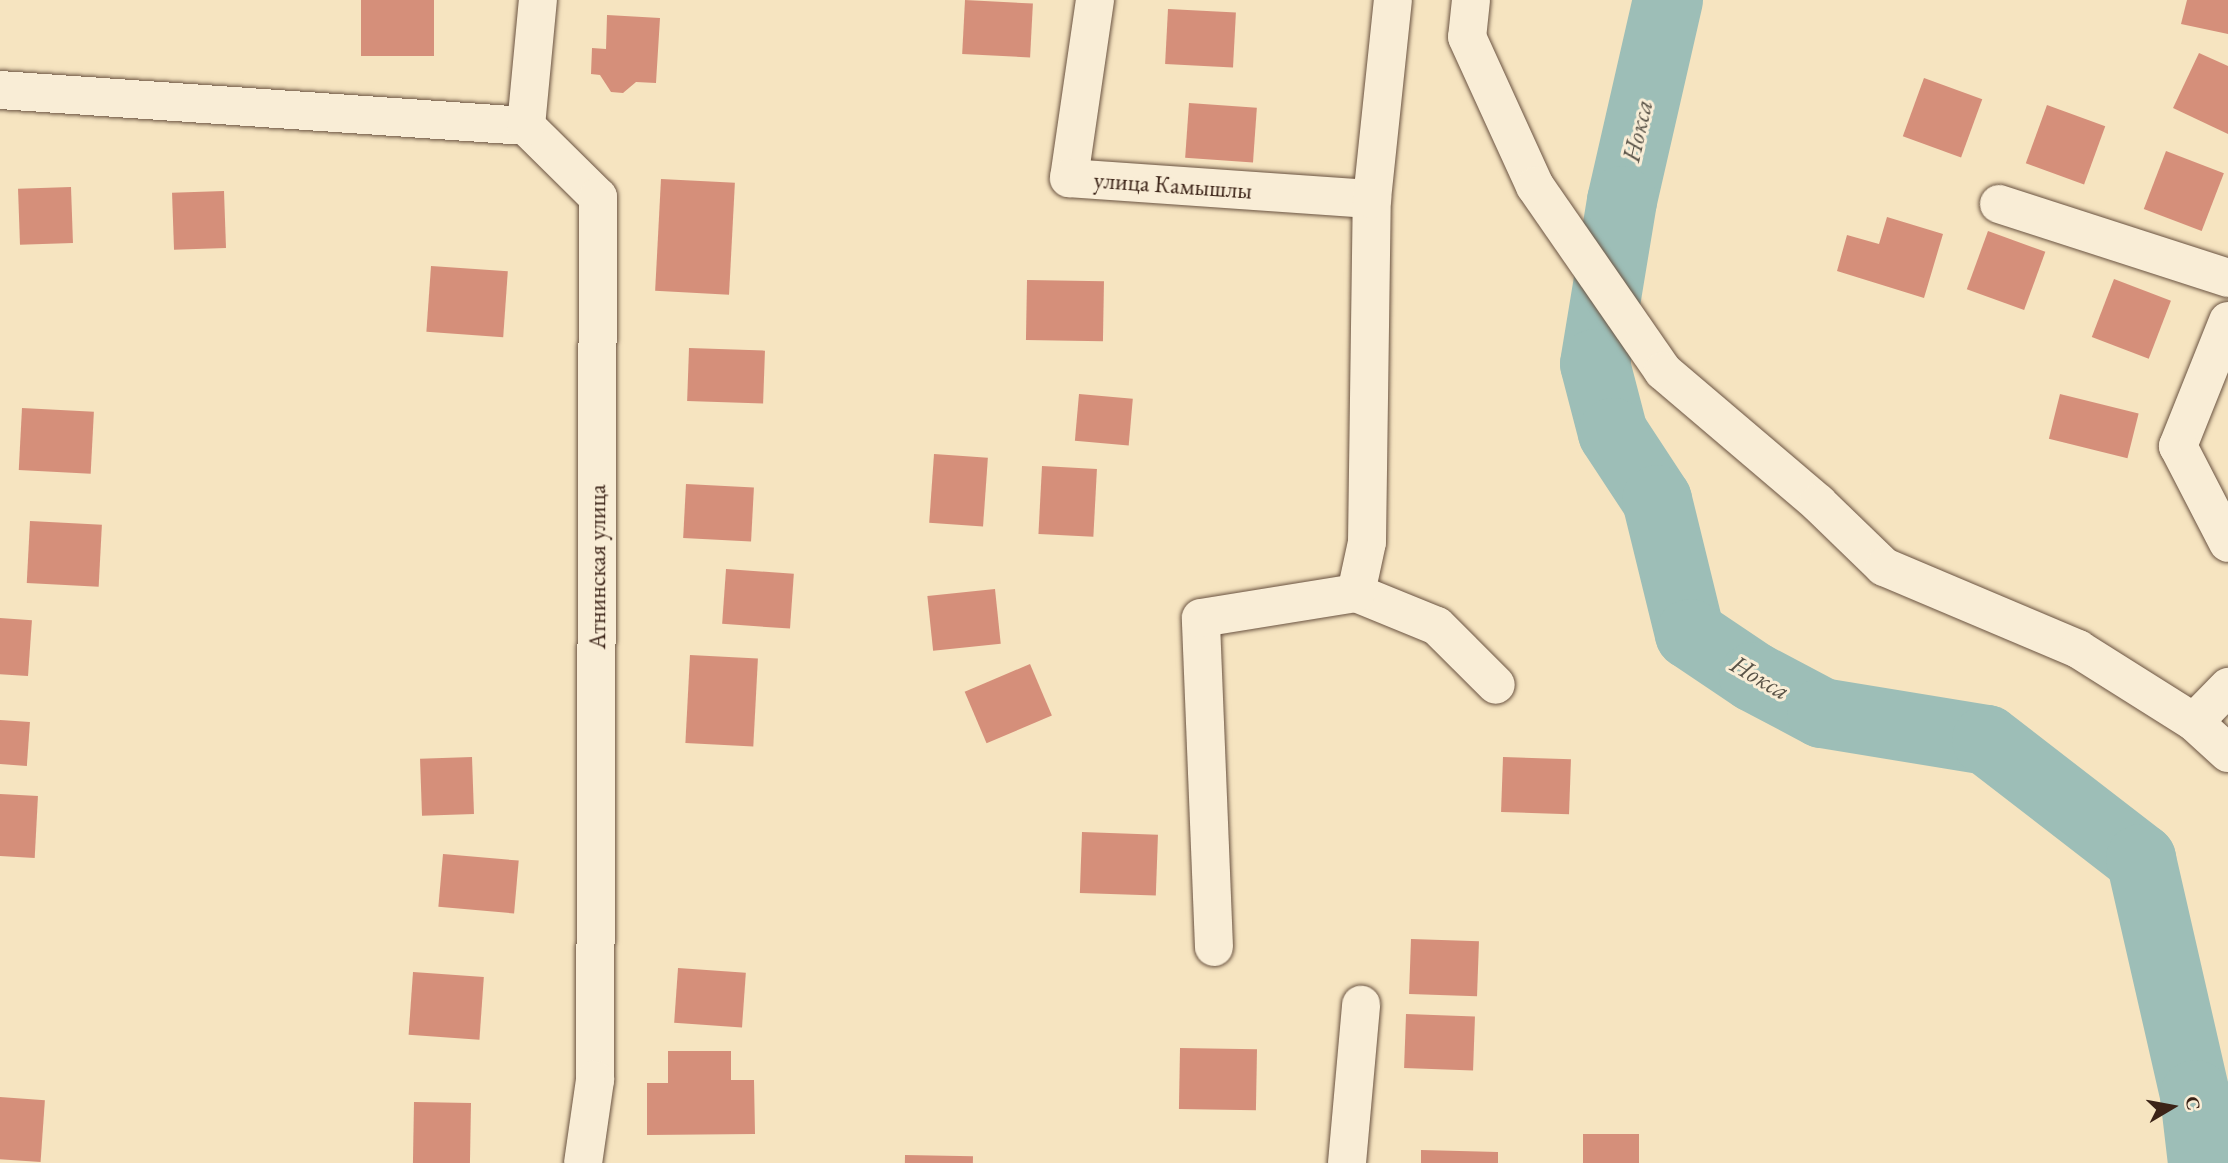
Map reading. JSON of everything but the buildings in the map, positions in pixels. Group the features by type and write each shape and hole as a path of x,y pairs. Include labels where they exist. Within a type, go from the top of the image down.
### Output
{"street":[{"path":"0,90 526,126 538,0"},
{"name":"улица Камышлы","path":"1095,0 1069,178 1372,199"},
{"path":"1356,593 1367,541 1372,199 1394,0"},
{"path":"1471,0 1467,37 1535,186 1663,371 1818,503 1884,567 2078,649 2194,722 2228,753"},
{"name":"Атнинская улица","path":"526,126 598,197 595,1080 583,1163"},
{"path":"1998,204 2228,278"},
{"path":"2226,533 2178,446 2228,321"},
{"path":"1214,947 1200,618 1356,593 1437,626 1496,685"},
{"path":"2194,722 2228,687"},
{"path":"1347,1163 1361,1005"}],"waterway":[{"name":"Нокса","path":"1668,0 1622,201 1595,364 1613,433 1657,500 1690,634 1754,677 1822,713 1987,740 2141,859 2195,1095 2203,1163"}]}
